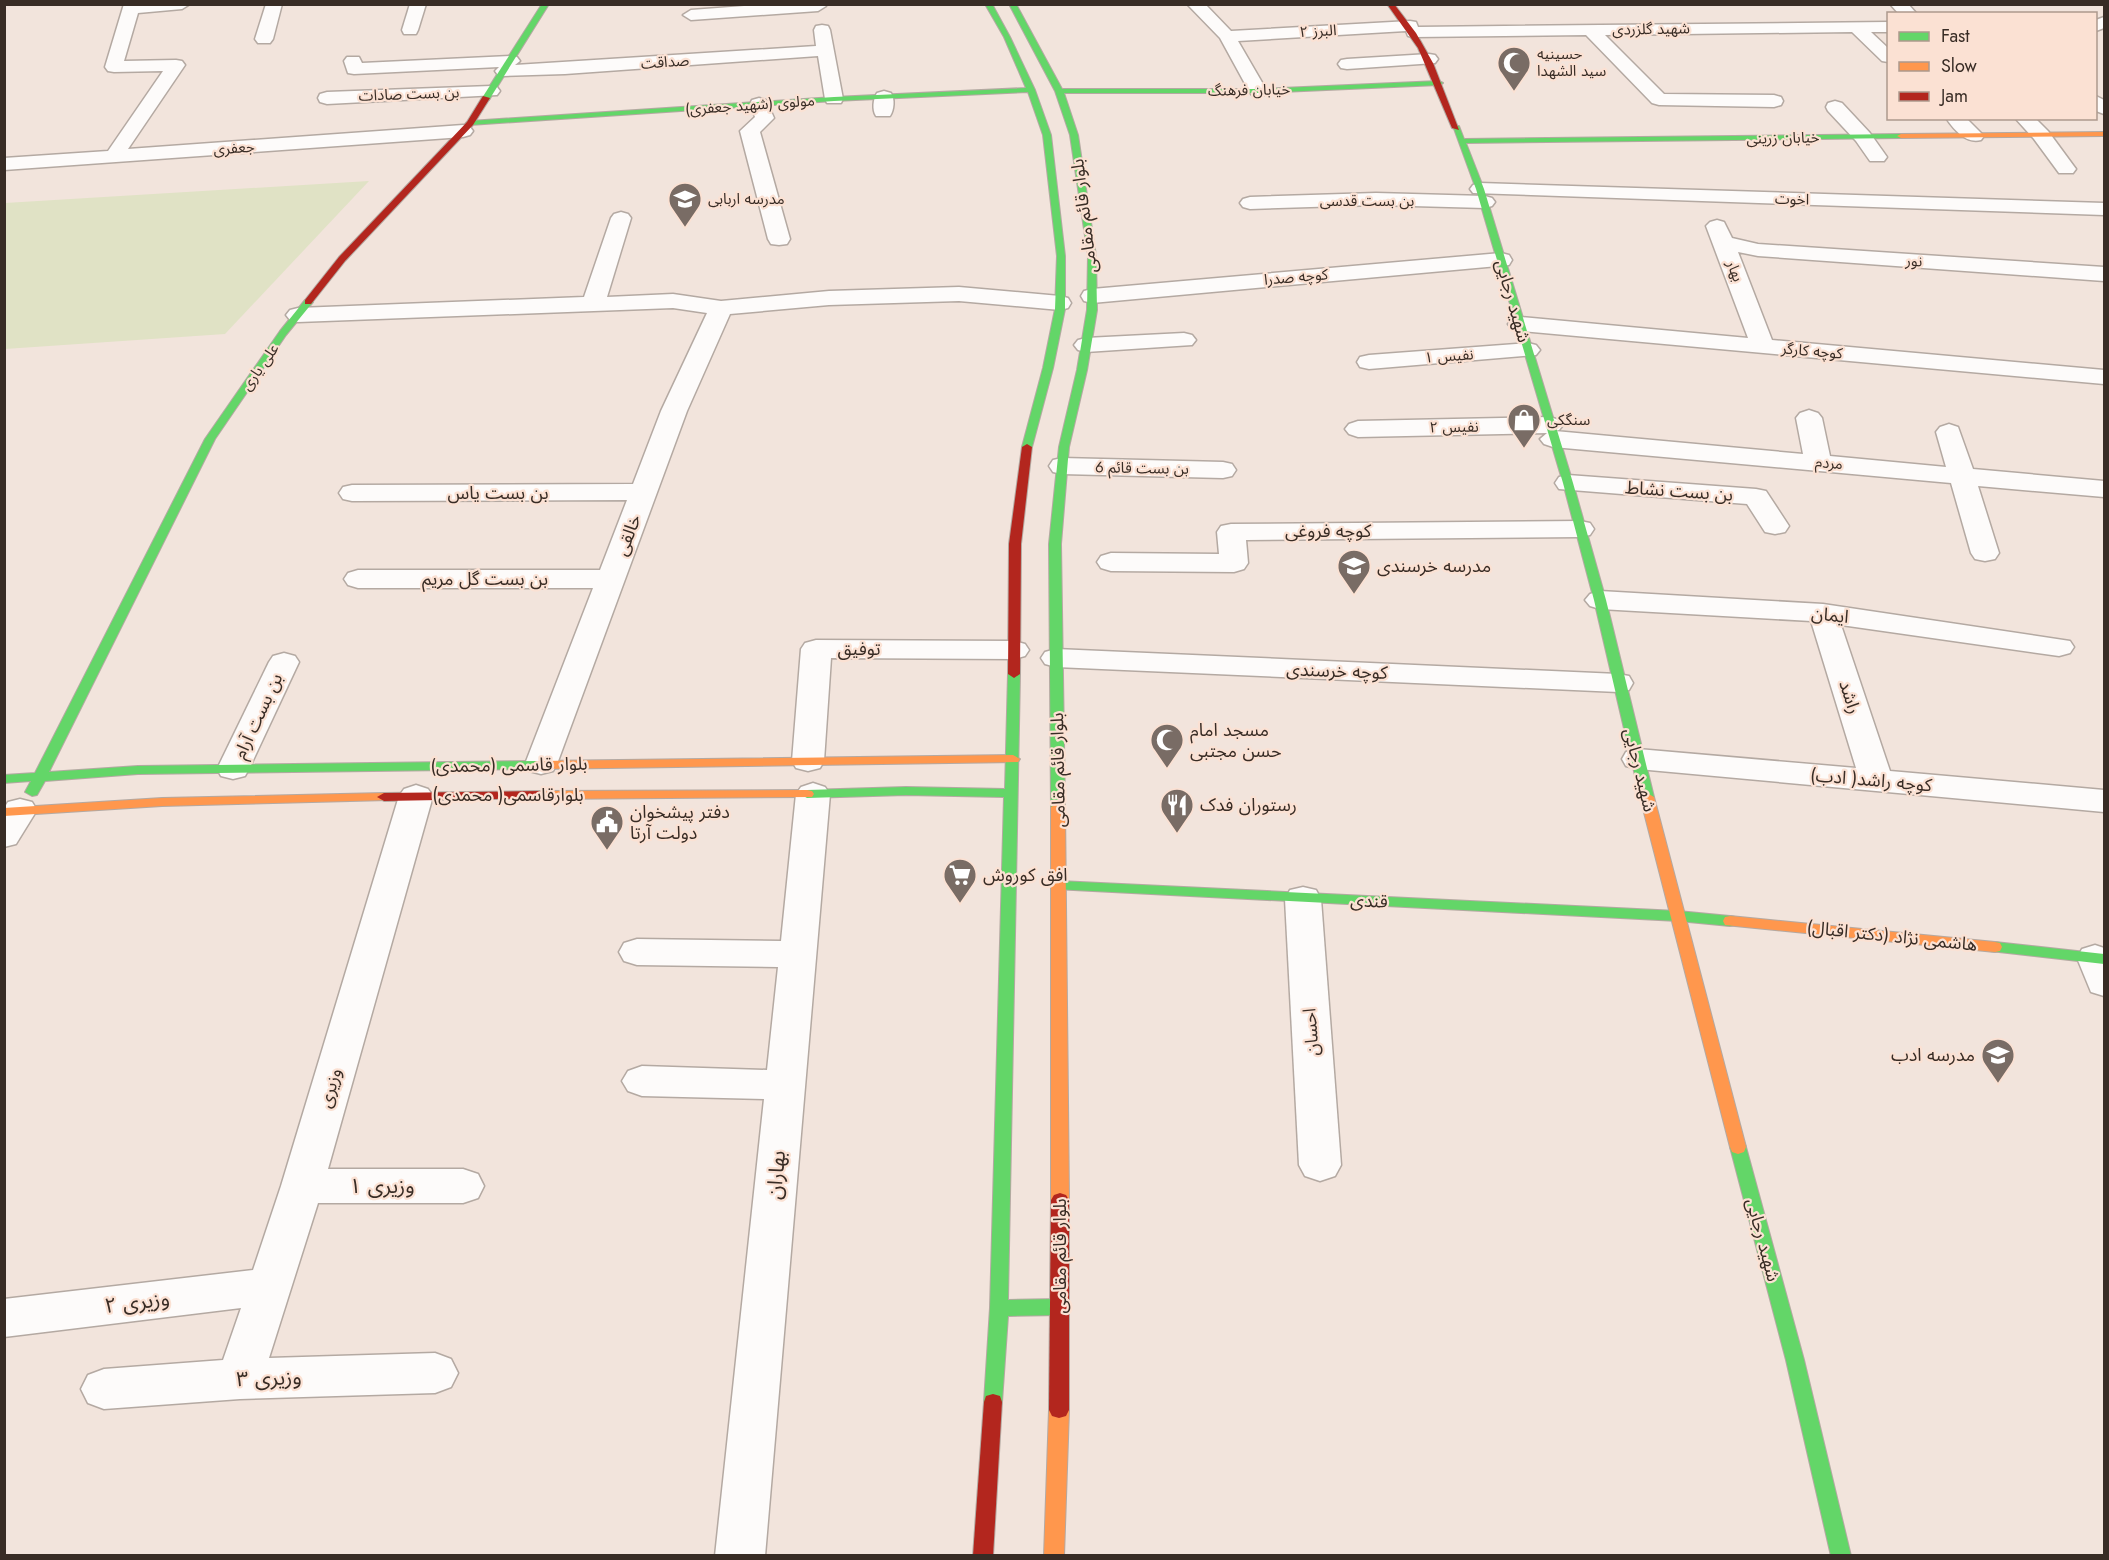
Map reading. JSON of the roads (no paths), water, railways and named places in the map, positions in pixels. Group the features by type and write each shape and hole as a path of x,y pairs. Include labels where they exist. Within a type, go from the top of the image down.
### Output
{"main road":[{"name":"علی یاری","path":"10,819 42,775 210,439 298,315 342,260 466,127 546,4"},
{"name":"بلوار قائم مقامی","path":"988,4 1031,90 1047,135 1061,256 1060,303 1065,369 1064,447 1055,544 1060,1307 1054,1556"},
{"name":"بلوار قائم مقامی","path":"983,1556 999,1308 1013,759 1015,544 1027,446 1065,369 1086,345 1092,310 1092,256 1074,135 1059,91 1012,4"},
{"name":"شهید رجایی","path":"1390,4 1412,29 1429,60 1483,196 1568,483 1600,600 1618,683 1678,916 1795,1360 1841,1556"},
{"path":"1000,25 1023,23"},
{"name":"خیابان فرهنگ","path":"1059,91 1258,91 1439,83"},
{"name":"مولوی (شهید جعفری)","path":"466,127 834,99 884,104 1031,90"},
{"name":"خیابان زرینی","path":"1461,141 2104,134"},
{"name":"بلوار قاسمی (محمدی)","path":"4,779 42,775 233,769 541,764 811,778 911,776 1013,759"},
{"name":"بلوارقاسمی( محمدی)","path":"10,819 162,802 416,796 811,778 911,776 1011,793"},
{"name":"قندی","path":"1059,886 1678,916"},
{"name":"هاشمی نژاد (دکتر اقبال)","path":"1678,916 2101,966"},
{"path":"999,1308 1060,1307"}],"street":[{"path":"114,156 176,65 114,67 132,7 182,4"},
{"path":"264,39 274,4"},
{"path":"410,30 418,4"},
{"path":"1195,4 1227,36 1258,91"},
{"path":"691,15 818,5 834,99"},
{"path":"1856,27 1887,56"},
{"name":"شهید گلزردی","path":"1412,29 1887,27"},
{"name":"البرز ۲","path":"1227,36 1412,29"},
{"path":"1590,30 1659,99 1774,101"},
{"name":"صداقت","path":"353,61 354,69 507,66 565,69 826,50"},
{"path":"1347,64 1429,60"},
{"path":"1649,87 1718,86"},
{"name":"بن بست صادات","path":"327,98 491,91"},
{"path":"759,104 765,118 750,131 779,238"},
{"path":"1835,106 1863,137 1877,157"},
{"path":"1957,120 1974,136"},
{"path":"2026,120 2041,135 2066,169"},
{"name":"جعفری","path":"4,164 466,127"},
{"path":"1962,185 1975,205"},
{"name":"اخوت","path":"1483,196 1706,196 2104,209"},
{"name":"بن بست قدسی","path":"1250,203 1483,196"},
{"name":"بهار","path":"1706,196 1763,346"},
{"path":"593,304 621,218"},
{"name":"نور","path":"1724,242 1758,250 2104,274"},
{"path":"2031,250 2040,270"},
{"name":"کوچه صدرا","path":"1092,296 1501,260"},
{"path":"2073,272 2082,293"},
{"path":"298,315 673,301 721,308 829,298 958,294 1060,303"},
{"name":"خالقی","path":"541,764 674,411 721,308"},
{"name":"کوچه کارگر","path":"1520,324 2104,377"},
{"path":"1086,345 1184,340"},
{"name":"نفیس ‍۱","path":"1370,362 1528,350"},
{"path":"1809,418 1818,462"},
{"name":"نفیس ۲","path":"1358,429 1552,432"},
{"name":"مردم","path":"1552,432 1818,462 2104,489"},
{"path":"1949,432 1964,476 1985,553"},
{"name":"بن بست قائم 6","path":"1062,466 1223,470"},
{"name":"بن بست نشاط","path":"1568,483 1756,497 1776,526"},
{"name":"بن بست یاس","path":"352,493 644,492"},
{"name":"کوچه فروغی","path":"1111,562 1234,563 1231,532 1580,530"},
{"name":"بن بست گل مریم","path":"358,579 611,579"},
{"name":"ایمان","path":"1600,600 1823,613 2059,647"},
{"name":"راشد","path":"1823,613 1876,780"},
{"name":"توفیق","path":"811,778 816,649 1014,650"},
{"name":"کوچه خرسندی","path":"1056,658 1618,683"},
{"name":"بن بست آرام","path":"233,769 284,662"},
{"name":"کوچه راشد( ادب)","path":"1638,759 2104,801"},
{"name":"بهاران","path":"740,1556 797,954 811,778"},
{"name":"وزیری","path":"240,1379 302,1186 416,796"},
{"name":"احسان","path":"1303,899 1320,1165"},
{"path":"637,952 797,954"},
{"path":"642,1081 784,1085"},
{"name":"وزیری ۱","path":"302,1186 463,1186"},
{"name":"وزیری ۲","path":"4,1318 270,1286"},
{"name":"وزیری ۳","path":"104,1389 240,1379 435,1373"}],"place":[{"name":"حسینیه سید الشهدا","path":"1514,92"},
{"name":"مدرسه اربابی","path":"685,228"},
{"name":"سنگکی","path":"1524,449"},
{"name":"مدرسه خرسندی","path":"1354,595"},
{"name":"مسجد امام حسن مجتبی","path":"1167,769"},
{"name":"رستوران فدک","path":"1177,834"},
{"name":"دفتر پیشخوان دولت آرتا","path":"607,851"},
{"name":"افق کوروش","path":"960,904"},
{"name":"مدرسه ادب","path":"1998,1084"}]}
